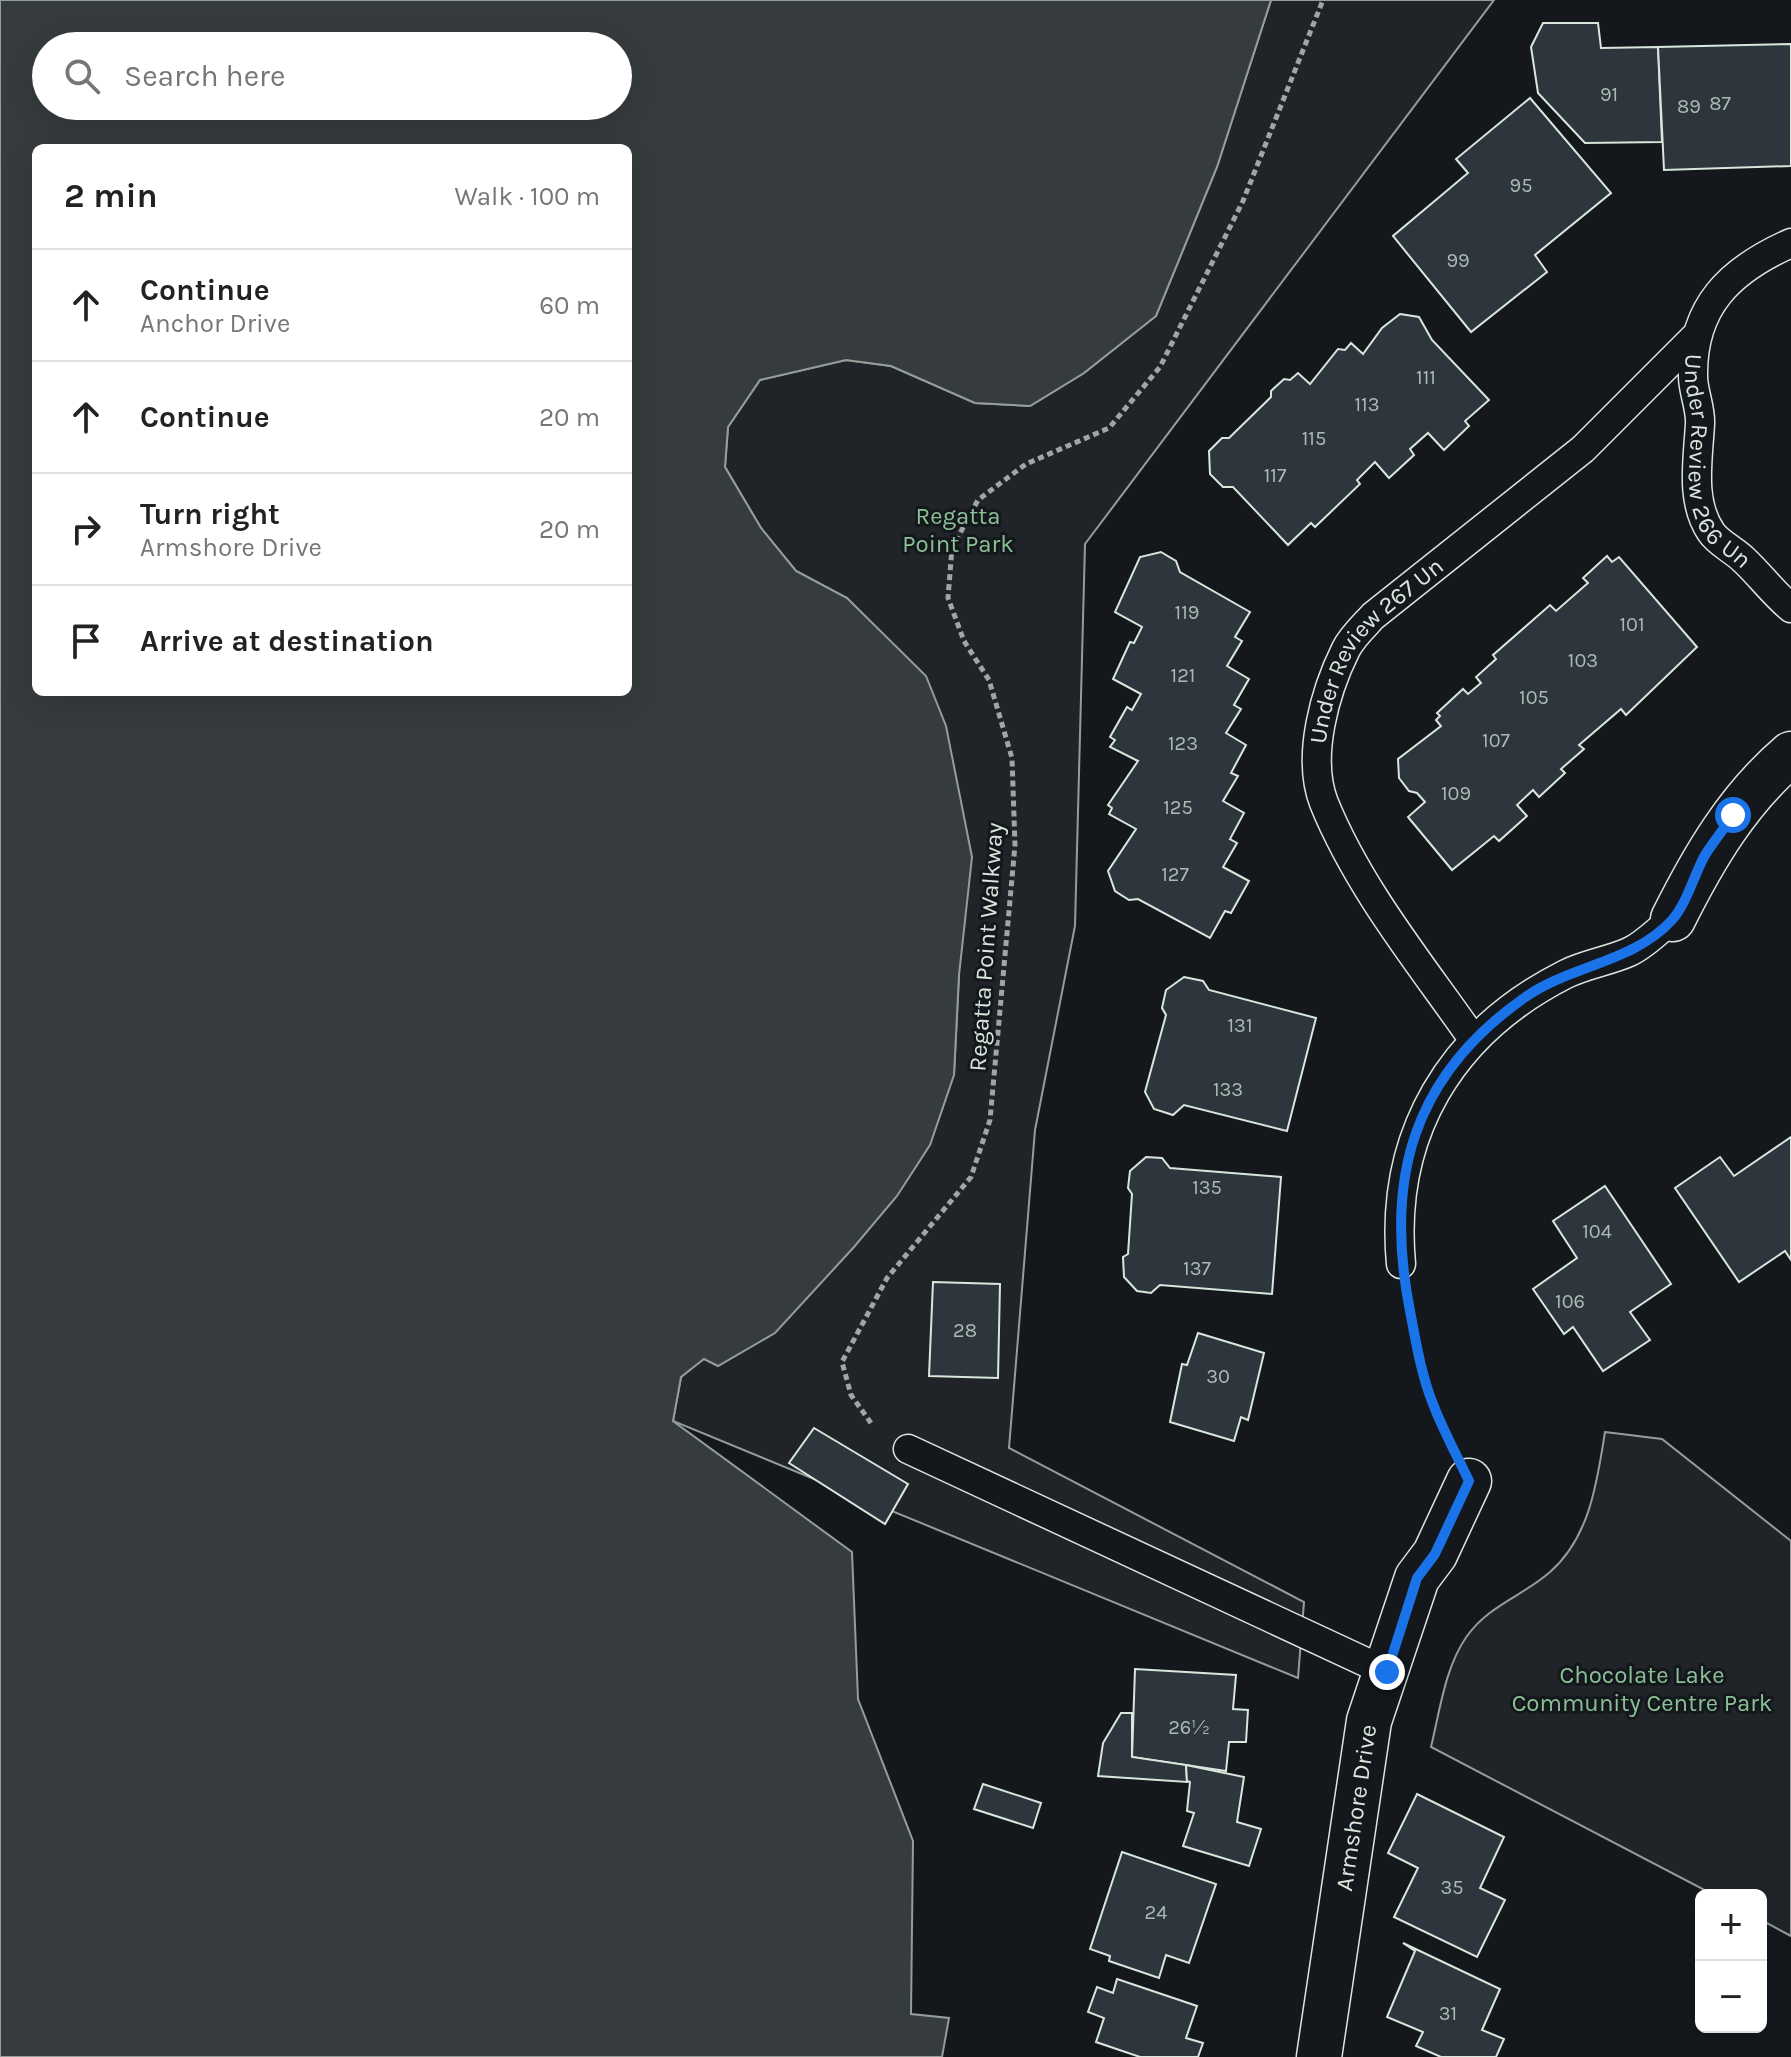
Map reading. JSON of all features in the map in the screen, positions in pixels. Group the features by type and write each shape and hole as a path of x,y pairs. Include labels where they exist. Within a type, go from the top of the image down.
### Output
{"street":[{"path":"1673,919 1706,855 1733,815 1791,754"},
{"name":"Armshore Drive","path":"1319,2057 1369,1721 1417,1578 1435,1554 1469,1481"}],"lane":[{"name":"Under Review 266 Un","path":"1791,243 1768,253 1709,301 1694,338 1693,379 1700,416 1697,500 1712,534 1744,560 1768,589 1791,608"},
{"name":"Under Review 267 Un","path":"1473,1039 1355,868 1323,801 1318,742 1328,697 1346,648 1373,616 1583,449 1694,338"},
{"path":"1401,1264 1398,1237 1413,1138 1434,1090 1473,1039 1525,997 1569,972 1632,951 1673,919"},
{"path":"908,1449 1387,1672"}],"path":[{"name":"Regatta Point Walkway","path":"908,1449 874,1428 851,1395 842,1362 887,1278 971,1177 976,1163 990,1120 1015,845 1012,758 989,680 964,641 948,598 952,548 978,500 1026,464 1109,428 1160,367 1243,201 1323,0"},
{"path":"1401,1264 1420,1364 1433,1405 1469,1481"}],"green space":[{"name":"Regatta Point Park","path":"1271,0 1494,0 1085,544 1075,926 1035,1130 1009,1448 1304,1602 1298,1678 673,1421 681,1377 704,1358 954,1075 959,975 926,677 847,598 796,571 761,528 725,467 728,427 760,380 846,360 891,366 975,403 1030,406 1084,373 1156,316 1217,167"},
{"name":"Chocolate Lake Community Centre Park","path":"1605,1432 1662,1439 1791,1541 1791,1936 1767,1923 1767,1889 1703,1889 1431,1747 1448,1675 1467,1636 1485,1616 1540,1580 1564,1558 1583,1526 1599,1470"}],"shaded area":[{"path":"0,0 1271,0 1217,167 1156,316 1084,373 1030,406 975,403 891,366 846,360 760,380 728,427 725,467 761,528 796,571 847,598 926,676 946,726 972,857 959,975 954,1075 930,1145 897,1196 775,1333 718,1366 704,1359 681,1377 673,1421 852,1552 858,1699 913,1841 911,2014 949,2018 942,2057 0,2057"}],"building":[{"path":"1543,23 1598,23 1601,48 1658,47 1662,142 1585,143 1538,93 1531,47"},
{"path":"1791,44 1791,166 1664,170 1658,47"},
{"path":"1530,98 1611,193 1535,255 1547,272 1471,332 1393,236 1468,173 1456,159"},
{"path":"1400,314 1419,317 1432,340 1489,400 1465,421 1469,426 1444,450 1428,433 1410,449 1414,455 1389,478 1375,462 1357,480 1360,484 1315,527 1311,523 1288,545 1233,487 1223,487 1210,474 1209,451 1222,438 1229,438 1271,397 1271,391 1284,379 1290,380 1298,373 1310,384 1338,349 1345,350 1351,343 1363,354 1382,328"},
{"path":"1161,552 1176,561 1180,572 1250,612 1235,637 1242,641 1227,666 1249,679 1234,705 1241,709 1226,733 1246,745 1231,773 1238,776 1223,801 1244,813 1230,839 1237,843 1223,867 1249,881 1231,913 1225,911 1210,938 1138,899 1129,900 1115,891 1108,871 1136,829 1109,814 1112,808 1108,805 1138,761 1110,747 1115,740 1110,737 1127,707 1132,710 1141,694 1113,679 1130,642 1134,643 1142,627 1115,612 1140,557"},
{"path":"1607,556 1612,562 1619,557 1697,647 1626,715 1621,709 1579,745 1584,749 1561,769 1565,773 1539,797 1533,790 1517,805 1527,816 1499,841 1494,836 1452,870 1408,817 1425,802 1417,793 1409,791 1399,778 1398,759 1441,726 1436,720 1440,716 1437,713 1463,689 1468,694 1481,683 1476,677 1496,659 1493,655 1550,605 1556,611 1588,583 1583,578"},
{"path":"1184,977 1203,981 1209,990 1316,1018 1287,1131 1184,1105 1173,1115 1154,1109 1145,1092 1166,1015 1162,1008 1166,990"},
{"path":"1791,1137 1791,1260 1785,1251 1739,1282 1675,1188 1720,1157 1734,1176"},
{"path":"1146,1157 1162,1158 1170,1168 1281,1177 1272,1294 1160,1285 1151,1293 1137,1291 1124,1277 1123,1257 1128,1254 1132,1194 1128,1188 1130,1171"},
{"path":"1605,1186 1671,1284 1630,1312 1650,1340 1603,1371 1573,1327 1564,1334 1533,1289 1577,1258 1553,1221"},
{"path":"933,1282 1000,1284 998,1378 929,1376"},
{"path":"1198,1333 1264,1353 1248,1420 1241,1417 1234,1441 1170,1422 1182,1364 1187,1365"},
{"path":"814,1428 908,1484 885,1524 789,1463"},
{"path":"1135,1669 1236,1675 1233,1709 1248,1710 1246,1742 1229,1742 1226,1771 1132,1757"},
{"path":"1121,1713 1132,1713 1132,1757 1186,1765 1187,1782 1098,1776 1103,1743"},
{"path":"1186,1765 1244,1777 1237,1822 1261,1829 1249,1866 1183,1846 1194,1813 1187,1811 1190,1782 1187,1781"},
{"path":"983,1784 1041,1803 1033,1828 974,1809"},
{"path":"1417,1794 1504,1837 1480,1888 1505,1900 1477,1957 1394,1917 1418,1868 1388,1853"},
{"path":"1122,1852 1216,1884 1189,1963 1166,1955 1159,1978 1109,1961 1110,1956 1090,1949"},
{"path":"1403,1943 1500,1989 1482,2030 1504,2039 1496,2057 1441,2057 1416,2046 1423,2032 1387,2017 1415,1951"},
{"path":"1117,1979 1197,2006 1186,2038 1203,2043 1198,2057 1140,2057 1096,2042 1104,2018 1088,2012 1097,1987 1113,1993"}],"route":[{"path":"1387,1672 1417,1578 1435,1554 1469,1481 1433,1405 1420,1364 1401,1264 1398,1237 1413,1138 1434,1090 1473,1039 1525,997 1569,972 1632,951 1673,919 1706,855 1733,815"}]}
